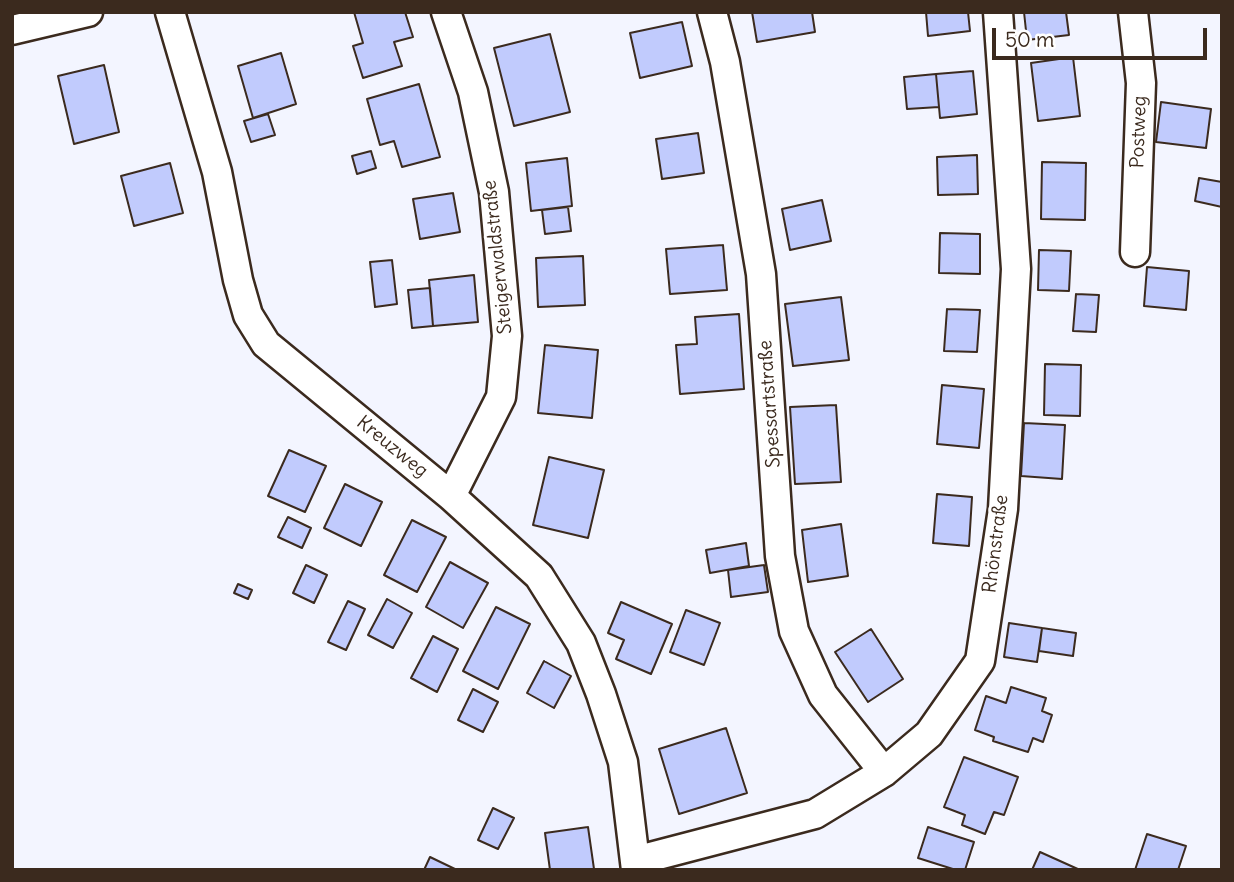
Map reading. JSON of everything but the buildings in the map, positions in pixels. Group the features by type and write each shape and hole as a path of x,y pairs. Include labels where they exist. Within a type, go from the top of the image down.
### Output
{"street":[{"path":"12,30 88,12"},
{"name":"Kreuzweg","path":"170,12 217,172 238,280 248,315 266,344 452,496 539,576 581,643 601,694 623,762 636,865"},
{"name":"Steigerwaldstraße","path":"446,12 473,92 494,192 507,336 501,397 452,496"},
{"name":"Spessartstraße","path":"712,12 725,62 761,274 780,556 794,632 823,695 884,772"},
{"name":"Rhönstraße","path":"636,865 815,814 884,772 929,734 980,661 1003,509 1016,269 998,12"},
{"name":"Postweg","path":"1133,12 1141,83 1135,252"}]}
